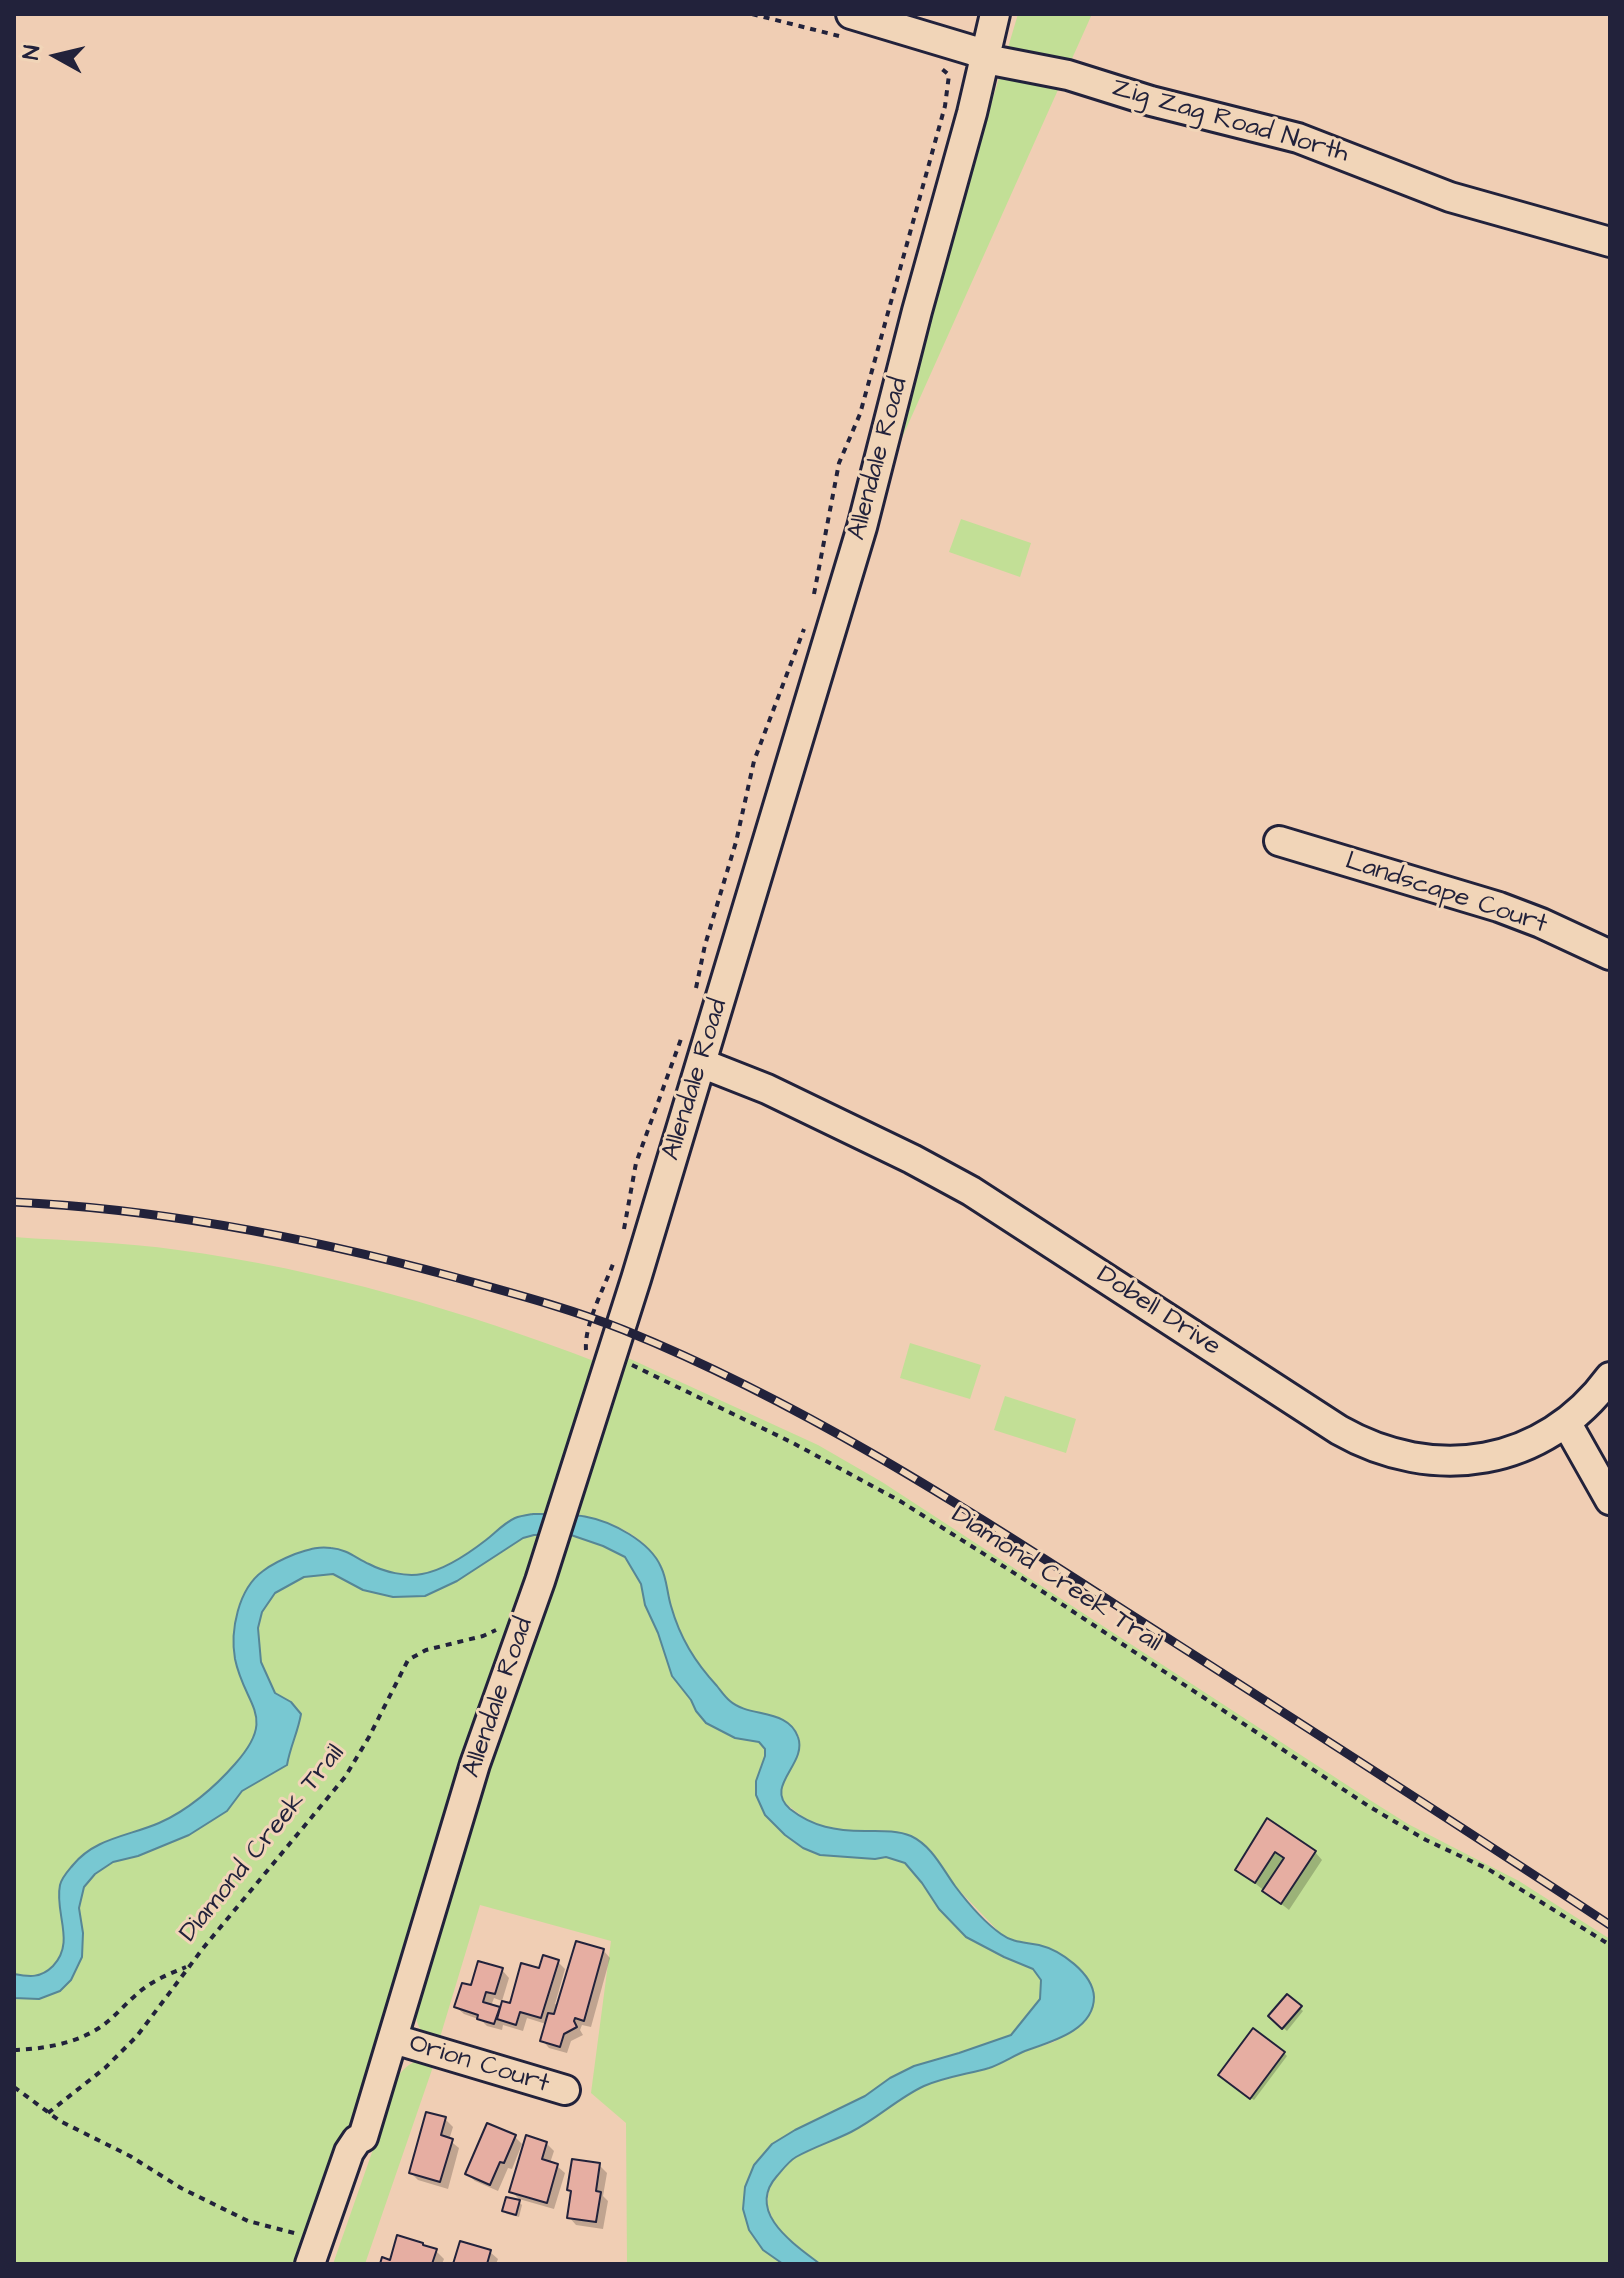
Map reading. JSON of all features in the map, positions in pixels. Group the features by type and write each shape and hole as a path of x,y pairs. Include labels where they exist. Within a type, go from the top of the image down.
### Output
{"street":[{"name":"Allendale Road","path":"326,2264 364,2155 363,2137 475,1764 540,1581 565,1499 600,1359 701,1063 862,527 972,113 995,14"},
{"name":"Zig Zag Road North","path":"847,26 1068,75 1151,101 1298,138 1450,197 1607,232"},
{"name":"Landscape Court","path":"1279,841 1499,907 1610,955"},
{"name":"Dobell Drive","path":"701,1063 767,1089 952,1181 1332,1425 1382,1451 1415,1459 1450,1461 1470,1460 1513,1450 1566,1422 1610,1377"},
{"path":"1566,1422 1610,1500"},
{"name":"Orion Court","path":"394,2039 565,2090"},
{"name":"Allendale Road","path":"310,2264 349,2152 363,2137"}],"path":[{"path":"752,14 847,26"},
{"path":"812,608 839,463 860,414 945,106 949,75 934,64"},
{"path":"693,1001 705,945 736,842 754,761 806,622"},
{"path":"621,1242 636,1163 685,1027"},
{"path":"600,1359 586,1352 587,1337 616,1254"},
{"name":"Diamond Creek Trail","path":"600,1359 640,1369 780,1436 900,1501 1389,1819 1488,1869 1610,1945"},
{"name":"Diamond Creek Trail","path":"48,2113 105,2068 137,2036 189,1966 345,1777 408,1660 426,1650 483,1636 500,1628"},
{"path":"14,2050 48,2047 98,2029 148,1985 189,1966"},
{"path":"14,2087 48,2113 130,2156 166,2180 258,2224 304,2236"}],"green space":[{"path":"1018,14 1092,14 871,507"},
{"path":"961,519 1031,543 1020,577 949,552"},
{"path":"14,1237 158,1247 285,1268 444,1309 599,1363 370,2073 305,2264 14,2264"},
{"path":"910,1343 981,1365 970,1399 900,1378"},
{"path":"626,1357 818,1445 882,1482 1408,1824 1519,1881 1610,1939 1610,2264 820,2264 776,2228 767,2204 770,2184 792,2159 853,2131 925,2085 990,2067 1054,2042 1083,2022 1094,2001 1093,1991 1051,1949 1019,1943 1002,1935 956,1887 933,1853 918,1840 881,1830 840,1831 825,1828 810,1822 782,1801 781,1793 799,1749 797,1733 783,1720 731,1703 703,1671 676,1622 662,1569 644,1544 621,1528 568,1514"},
{"path":"1005,1396 1076,1419 1066,1453 994,1430"},
{"path":"568,1534 625,1557 641,1584 645,1605 672,1676 696,1711 706,1723 748,1741 759,1742 762,1746 765,1754 760,1767 785,1835 820,1855 886,1857 905,1863 939,1909 1004,1957 1033,1969 1041,1980 1040,1999 1011,2035 914,2066 834,2112 743,2209 757,2241 783,2264 627,2264 626,2123 591,2093 611,1941 480,1905 438,2044 424,2033 417,2021 415,2009 457,1857"},
{"path":"436,2058 365,2264 333,2264 399,2075 415,2062"}],"water":[{"path":"533,1514 594,1518 634,1537 652,1553 663,1572 679,1629 702,1668 730,1701 747,1710 777,1717 793,1728 798,1737 797,1756 781,1792 790,1809 825,1827 894,1832 918,1840 936,1858 982,1918 1010,1939 1039,1945 1065,1957 1082,1971 1092,1988 1094,1997 1087,2019 1069,2033 989,2068 924,2086 861,2127 788,2163 769,2189 767,2202 770,2214 787,2237 820,2264 783,2264 763,2250 749,2230 743,2209 745,2187 754,2165 772,2144 865,2096 890,2078 914,2066 1011,2035 1040,1999 1041,1980 1033,1969 966,1937 939,1909 905,1863 886,1857 820,1855 785,1835 765,1815 756,1795 756,1781 765,1749 759,1742 735,1738 706,1723 696,1711 672,1676 645,1605 641,1584 625,1557 568,1534 523,1538 457,1581 425,1596 393,1597 363,1590 333,1574 304,1577 275,1593 262,1612 258,1628 261,1662 275,1693 291,1702 301,1714 287,1765 242,1791 227,1811 189,1835 138,1856 113,1862 95,1874 84,1887 79,1908 83,1933 82,1957 71,1980 60,1991 39,1999 14,1998 14,1974 40,1975 60,1957 64,1937 60,1885 73,1865 102,1843 159,1823 190,1805 219,1781 248,1748 257,1722 235,1659 234,1636 242,1599 254,1579 283,1559 321,1548 341,1550 388,1571 422,1574 456,1561 511,1520"}],"building":[{"path":"1267,1818 1316,1851 1281,1904 1262,1891 1284,1858 1275,1852 1255,1883 1235,1870"},
{"path":"576,1941 604,1949 584,2021 575,2018 577,2027 564,2034 560,2047 540,2041 548,2013 554,2014"},
{"path":"543,1955 559,1960 541,2018 520,2012 516,2025 497,2019 502,2001 510,2003 521,1963 539,1968"},
{"path":"478,1961 503,1968 495,1994 486,1992 483,2002 500,2007 494,2024 454,2007 462,1983 471,1985"},
{"path":"1287,1994 1302,2006 1282,2029 1268,2016"},
{"path":"1253,2028 1285,2052 1250,2099 1218,2075"},
{"path":"426,2112 446,2117 441,2135 453,2139 440,2182 409,2173"},
{"path":"487,2123 516,2135 490,2185 465,2174"},
{"path":"526,2135 547,2142 542,2159 558,2164 547,2203 509,2192"},
{"path":"572,2159 600,2163 596,2191 601,2192 596,2222 567,2218"},
{"path":"506,2197 520,2200 516,2215 502,2211"},
{"path":"397,2235 437,2249 432,2264 380,2264 382,2257 390,2260"},
{"path":"460,2241 491,2250 487,2264 453,2264"}],"railway":[{"path":"14,1202 181,1219 345,1250 561,1308 624,1330 691,1359 820,1424 946,1497 1610,1925"}]}
